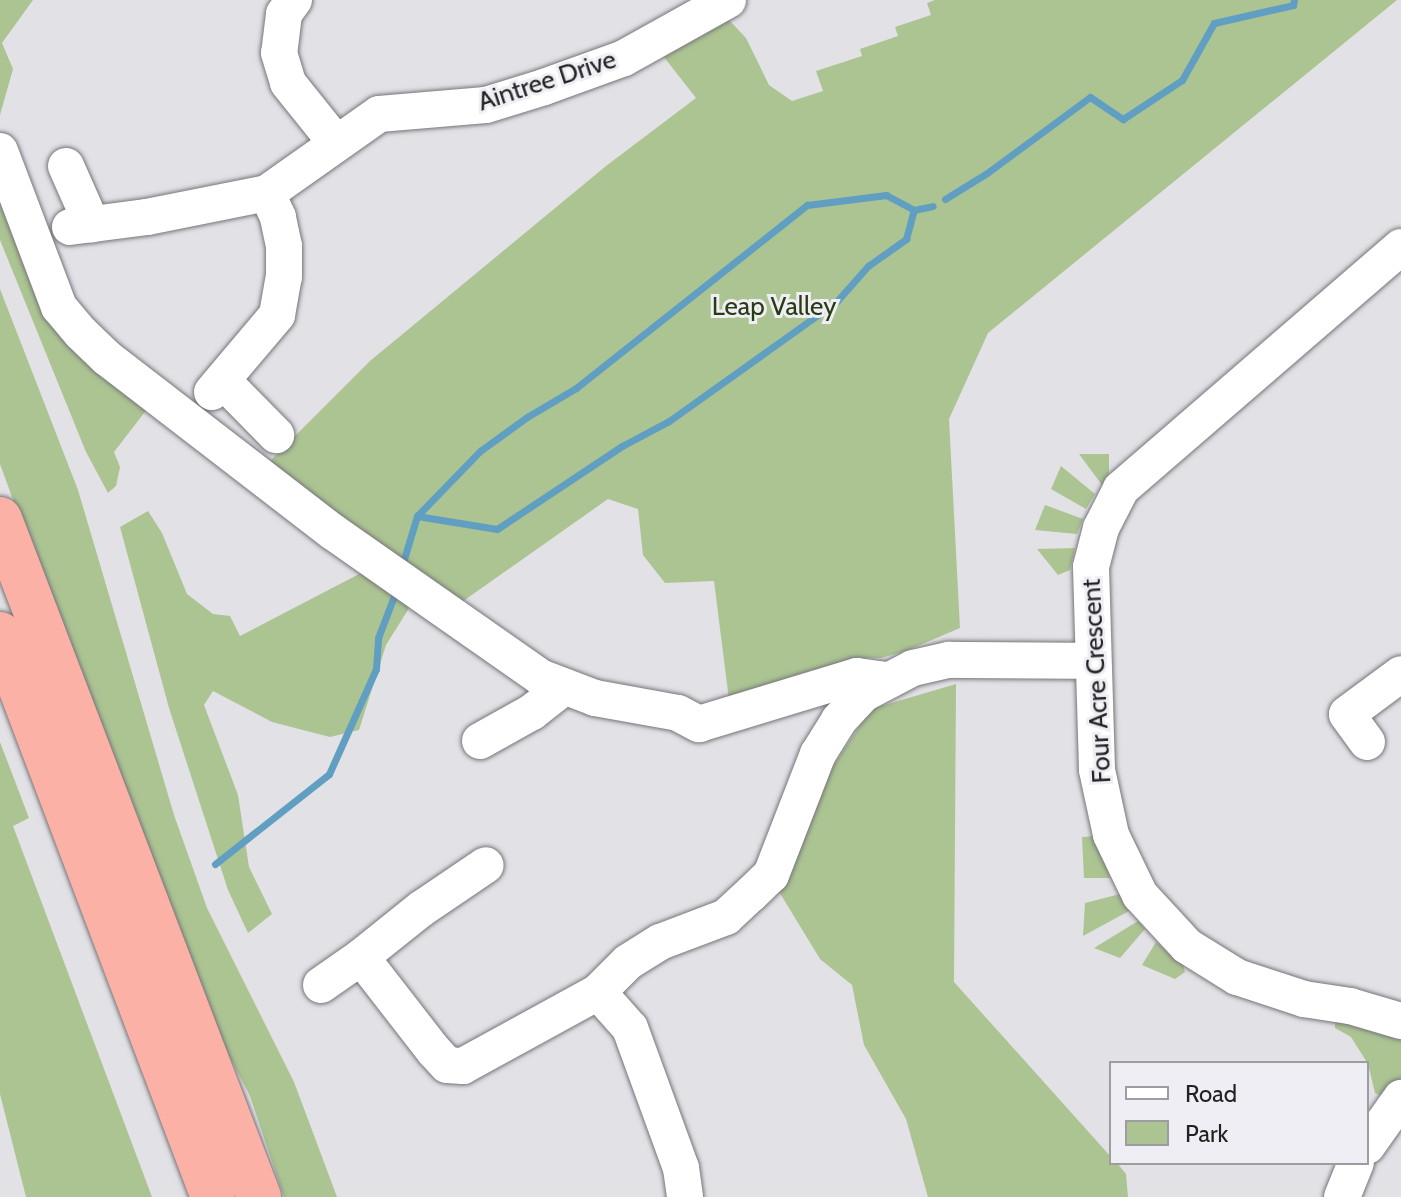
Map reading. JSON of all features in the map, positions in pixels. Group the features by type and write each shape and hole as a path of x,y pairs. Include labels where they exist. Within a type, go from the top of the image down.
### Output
{"highway":[{"path":"0,519 259,1197"},
{"path":"0,634 213,1197"}],"street":[{"path":"294,0 284,14 279,53 288,83 336,143"},
{"name":"Aintree Drive","path":"66,166 81,226 267,193 379,114 486,105 557,82 624,58 722,2"},
{"path":"0,151 59,307 81,333 107,358 398,578 540,677 595,698 678,713 699,724 857,676 885,680"},
{"path":"267,193 278,217 284,246 284,277 277,315 218,387 276,435"},
{"name":"Four Acre Crescent","path":"1401,247 1121,489 1101,528 1091,567 1097,770 1111,835 1140,895 1187,946 1237,977 1304,999 1350,1006 1401,1021"},
{"path":"361,957 447,1065 463,1066 473,1062 598,992 628,962 660,942 726,917 771,875 818,754 839,720 863,694 913,668 949,660 1092,661"},
{"path":"1348,717 1401,674"},
{"path":"480,741 532,712 564,687"},
{"path":"321,985 421,909 486,865"},
{"path":"598,992 630,1028 681,1168 685,1197"},
{"path":"1369,1143 1401,1098"},
{"path":"1342,1197 1355,1165"}],"green space":[{"path":"0,0 33,0 2,43 13,69 0,115"},
{"name":"Leap Valley","path":"935,0 1397,0 988,333 949,419 960,628 906,651 881,658 852,658 729,700 714,581 665,583 643,555 638,509 608,499 459,604 264,467 370,361 606,166 696,98 664,57 729,20 746,38 769,85 792,101 823,91 816,71 862,56 860,49 898,36 895,27 931,15 927,3"},
{"path":"0,164 59,315 148,408 114,452 120,467 116,486 108,493 86,452 0,240"},
{"path":"0,289 78,490 174,815 207,908 294,1082 337,1197 284,1197 250,1096 217,1033 105,752 0,464"},
{"path":"1079,454 1109,454 1109,473 1102,485"},
{"path":"1061,466 1095,494 1086,509 1051,489"},
{"path":"1045,505 1083,519 1077,534 1035,530"},
{"path":"148,511 162,533 187,594 213,614 230,616 240,636 361,573 411,605 386,645 359,730 330,737 272,722 213,691 204,705 238,795 249,867 272,914 248,933 228,890 169,708 120,527"},
{"path":"1075,548 1070,570 1058,575 1037,549"},
{"path":"956,684 954,982 1109,1155 1109,1165 1119,1165 1126,1174 1128,1197 928,1197 906,1119 864,1045 852,985 820,959 778,890 829,772 871,709"},
{"path":"0,742 29,818 13,826 152,1197 26,1197 0,1094"},
{"path":"1095,836 1110,878 1084,878 1082,837"},
{"path":"1120,894 1129,911 1083,936 1085,903"},
{"path":"1138,921 1145,929 1120,958 1094,948"},
{"path":"1156,942 1183,964 1185,972 1175,979 1142,965"},
{"path":"1335,1020 1393,1033 1401,1040 1401,1083 1388,1099 1375,1093 1369,1061 1351,1037 1335,1028"}],"waterway":[{"path":"945,199 987,173 1090,97 1123,119 1182,80 1214,23 1293,5 1294,0"},
{"path":"401,569 417,516 480,451 527,417 576,388 807,205 886,195 914,210 933,206"},
{"path":"417,516 497,529 622,446 669,421 837,301 868,266 906,239 914,210"},
{"path":"215,864 329,774 376,669 378,638 397,588"}]}
